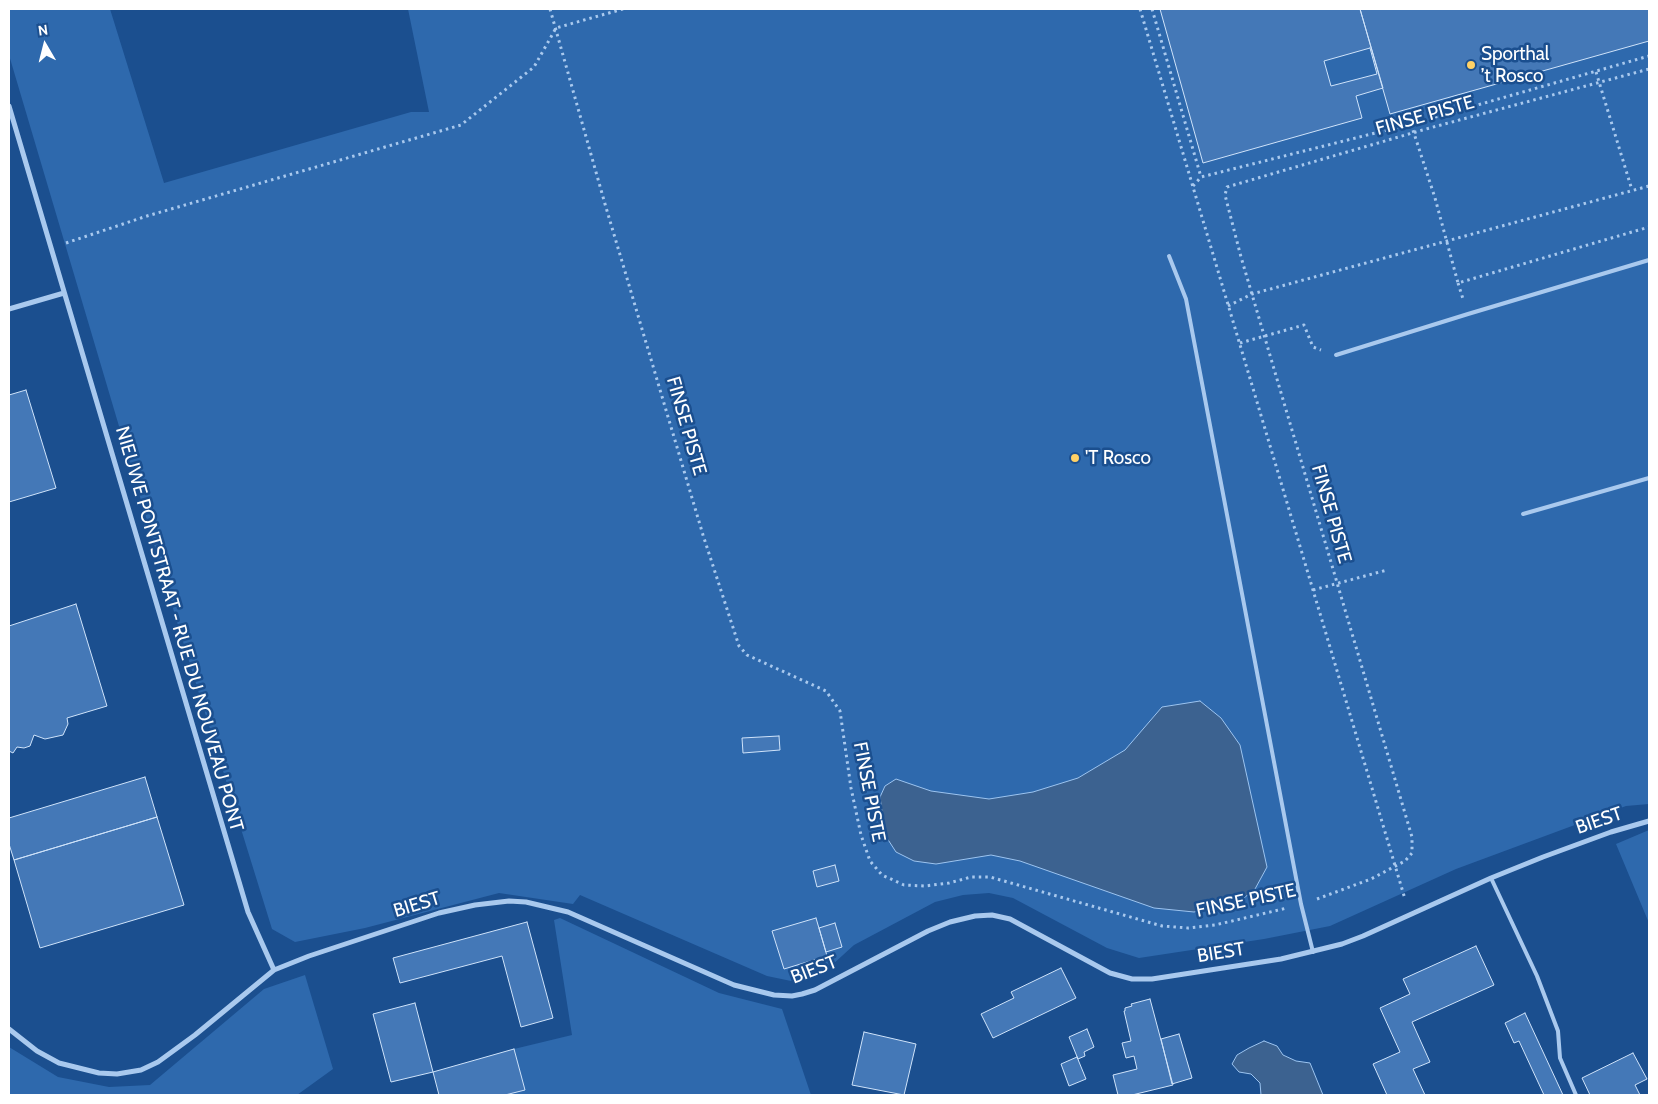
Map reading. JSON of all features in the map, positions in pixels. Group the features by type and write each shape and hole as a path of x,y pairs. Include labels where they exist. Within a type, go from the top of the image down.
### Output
{"street":[{"name":"NIEUWE PONTSTRAAT - RUE DU NOUVEAU PONT","path":"9,106 245,902 274,970"},
{"path":"9,309 64,293"},
{"name":"BIEST","path":"9,1029 38,1052 58,1063 99,1073 118,1074 141,1070 158,1062 274,970 309,956 439,913 475,905 509,901 526,902 568,912 734,985 783,996 802,994 815,990 928,931 950,922 975,916 992,915 1010,919 1110,973 1132,978 1152,979 1313,952 1363,936 1491,878 1543,857 1611,832 1649,821"}],"lane":[{"path":"1169,256 1186,299 1301,904 1313,952"},
{"path":"1336,355 1649,260"},
{"path":"1523,514 1649,478"},
{"path":"1491,878 1537,976 1558,1031 1560,1058 1576,1095"}],"path":[{"name":"FINSE PISTE","path":"550,9 605,204 703,535 739,646 747,655 826,691 840,711 860,836 870,861 882,875 904,885 925,886 949,883 971,877 990,877 1162,926 1188,928 1215,925 1301,904 1371,879 1405,861 1412,853 1412,838 1252,294 1225,195 1227,187 1415,132 1649,69"},
{"path":"51,248 147,216 461,125 510,84 534,67 556,28 623,9"},
{"path":"1140,9 1410,915"},
{"path":"1152,9 1201,177"},
{"path":"1192,186 1201,177 1412,124 1649,56"},
{"path":"1596,72 1632,190"},
{"path":"1412,124 1458,283 1649,226"},
{"path":"1228,306 1252,294 1649,186"},
{"path":"1240,343 1304,325 1312,347 1336,355"},
{"path":"1313,590 1387,570"}],"shaded area":[{"name":"'T Rosco","path":"9,9 110,9 164,183 411,112 429,112 408,9 1649,9 1649,804 1626,806 1456,869 1330,926 1264,939 1139,958 1107,948 1013,898 989,893 963,895 935,902 854,945 832,965 791,981 767,976 580,895 573,904 499,893 365,928 295,942 272,929 180,632 9,55"},
{"path":"1200,701 1221,718 1240,745 1267,867 1255,889 1239,902 1194,912 1154,908 1020,861 991,855 936,864 914,861 896,852 885,835 880,797 885,786 896,779 931,791 989,799 1033,792 1078,778 1125,750 1162,707"},
{"path":"1649,830 1649,923 1616,844"},
{"path":"560,918 719,993 782,1009 811,1095 505,1095 525,1090 514,1049 572,1035 554,920"},
{"path":"305,975 333,1069 297,1095 9,1095 9,1047 58,1077 109,1087 150,1085 264,989"},
{"path":"1264,1041 1277,1046 1283,1055 1296,1061 1310,1063 1323,1095 1261,1095 1260,1083 1251,1074 1239,1072 1232,1064 1237,1055"}],"building":[{"path":"1160,9 1360,9 1383,88 1356,96 1362,118 1203,163","holes":["1370,48 1377,74 1331,86 1324,61"]},
{"name":"Sporthal ’t Rosco","path":"1360,9 1649,9 1649,41 1390,114"},
{"path":"26,390 56,488 9,502 9,395"},
{"path":"76,604 107,706 67,718 68,724 63,735 45,739 34,735 30,746 24,748 17,747 13,753 9,751 9,626"},
{"path":"779,736 780,750 743,753 742,738"},
{"path":"145,777 157,817 14,860 9,844 9,818"},
{"path":"157,817 184,905 40,948 14,860"},
{"path":"835,865 839,881 817,887 813,871"},
{"path":"816,918 827,956 784,969 772,931"},
{"path":"527,922 553,1018 521,1027 502,956 400,983 393,958"},
{"path":"835,923 842,947 826,952 819,928"},
{"path":"1476,946 1494,985 1412,1022 1430,1062 1413,1069 1425,1095 1387,1095 1373,1064 1400,1052 1380,1008 1410,994 1403,979"},
{"path":"1061,968 1076,998 993,1038 981,1014 1014,998 1011,992"},
{"path":"1150,999 1173,1085 1132,1095 1118,1095 1113,1075 1137,1069 1134,1056 1126,1058 1122,1043 1131,1041 1124,1011 1125,1008 1132,1006 1131,1004"},
{"path":"415,1003 433,1072 391,1082 373,1014"},
{"path":"1525,1013 1563,1095 1544,1095 1519,1041 1514,1043 1505,1023"},
{"path":"1087,1029 1094,1047 1084,1052 1085,1056 1078,1059 1069,1037"},
{"path":"864,1032 916,1044 904,1095 852,1085"},
{"path":"1179,1034 1192,1078 1172,1084 1161,1039"},
{"path":"514,1049 525,1090 505,1095 439,1095 433,1072"},
{"path":"1633,1053 1647,1079 1635,1085 1640,1095 1590,1095 1582,1078"},
{"path":"1077,1057 1086,1079 1069,1086 1061,1064"}],"place":[{"name":"Sporthal ’t Rosco","path":"1471,65"},
{"name":"'T Rosco","path":"1075,458"}]}
